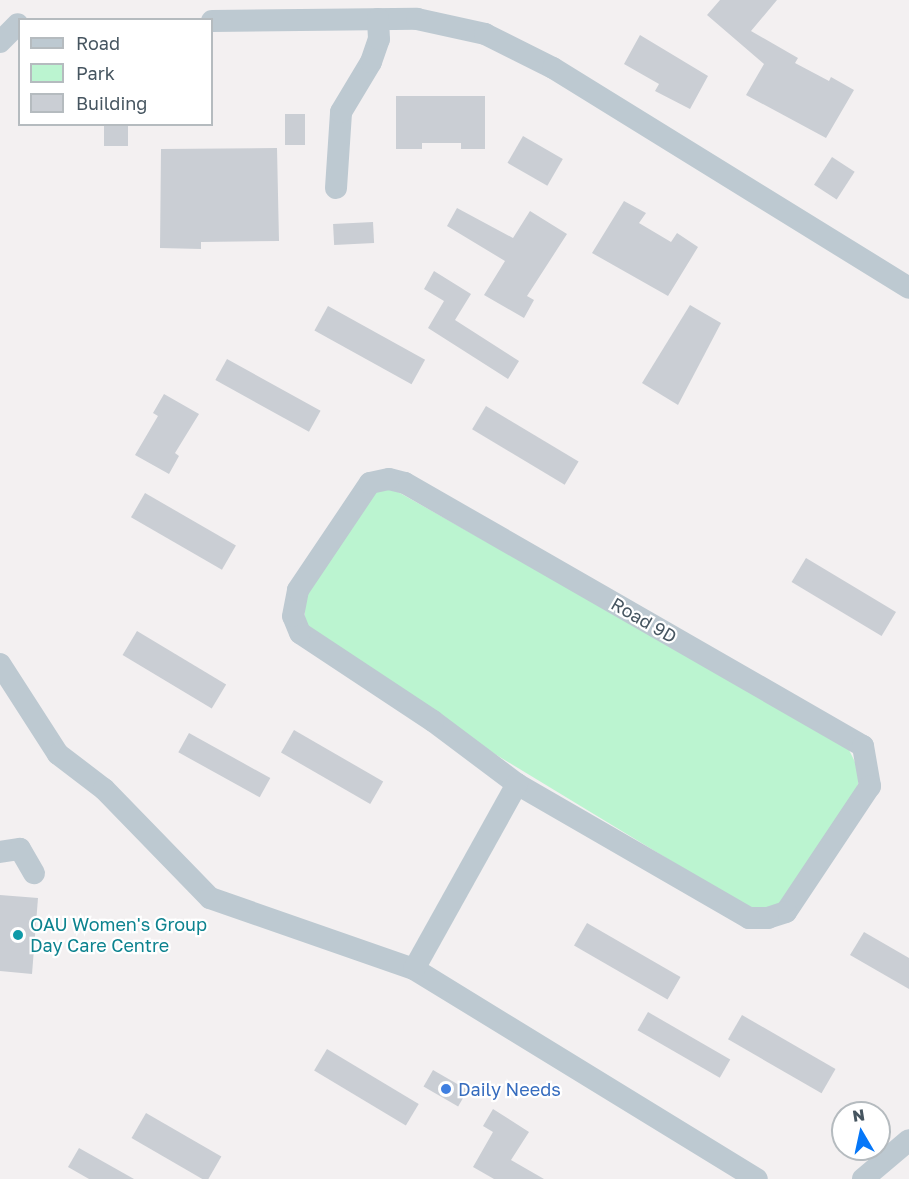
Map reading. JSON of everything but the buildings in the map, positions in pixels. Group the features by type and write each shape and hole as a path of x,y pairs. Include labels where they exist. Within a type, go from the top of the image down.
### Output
{"street":[{"path":"336,188 341,112 371,62 379,39 378,19"},
{"path":"213,21 417,19 484,34 553,68 909,288"},
{"path":"0,42 12,28"},
{"name":"Road 9D","path":"389,479 405,483 863,746 870,786 786,912 749,918 518,784 433,721 300,633 293,616 298,590 369,483 389,479"},
{"path":"0,664 58,754 104,789 210,898 414,969 758,1179"},
{"path":"414,969 518,784"},
{"path":"0,852 20,849 34,873"},
{"path":"863,1179 909,1140"}],"green space":[{"path":"391,488 846,744 860,772 856,796 780,907 752,910 485,748 311,631 305,621 304,597 373,491"}],"place":[{"name":"OAU Women's Group Day Care Centre","path":"18,935"},
{"name":"Daily Needs","path":"446,1089"}]}
